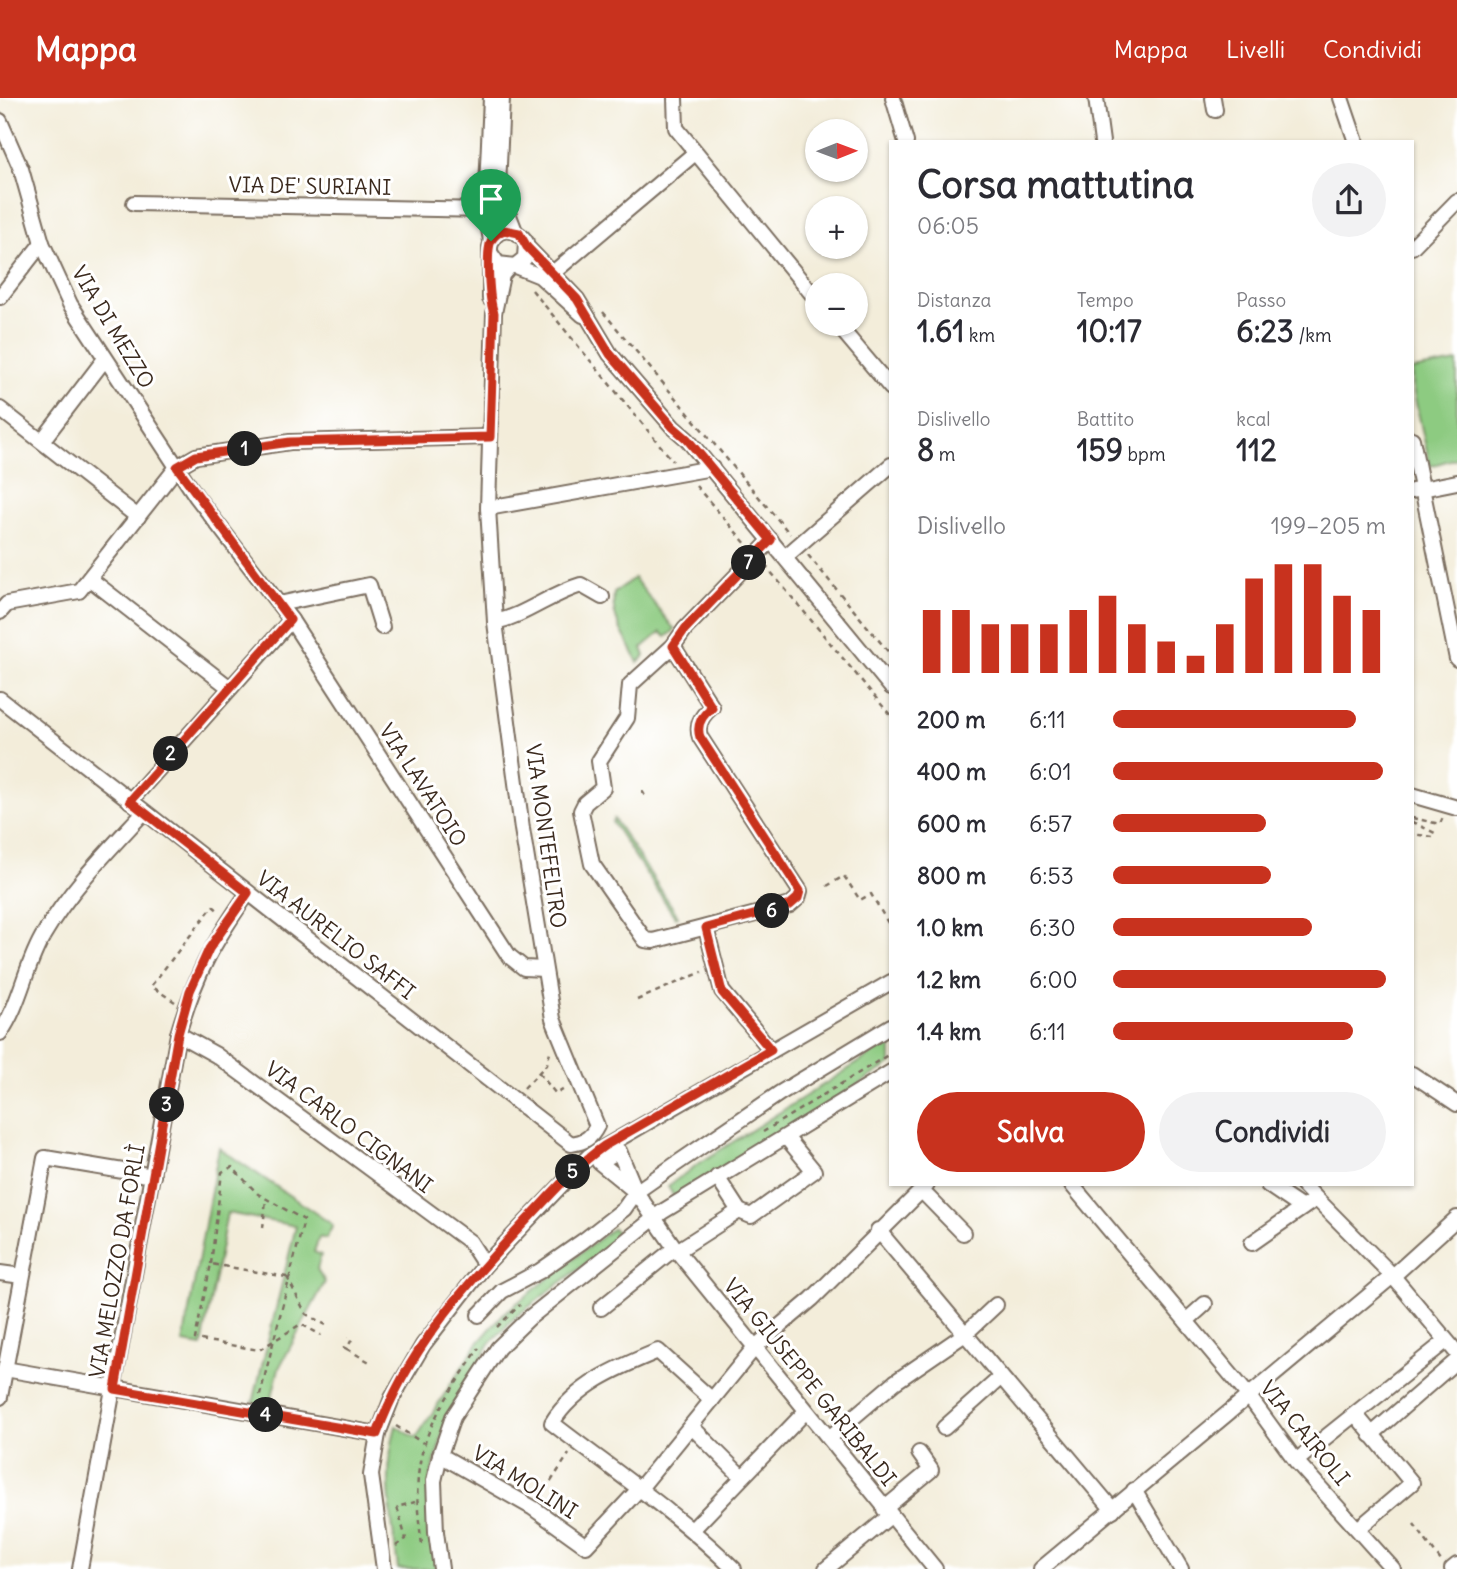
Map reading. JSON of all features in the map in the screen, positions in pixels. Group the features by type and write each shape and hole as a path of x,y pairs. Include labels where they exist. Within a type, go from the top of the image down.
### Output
{"street":[{"name":"VIA MONTEFELTRO","path":"491,98 486,211 491,247 490,304 494,313"},
{"path":"502,98 498,187 515,231 577,299 610,354 712,468 889,685"},
{"path":"674,98 676,128 805,286"},
{"path":"893,98 905,140"},
{"path":"1096,98 1102,140"},
{"path":"1341,98 1355,140"},
{"name":"VIA DI MEZZO","path":"0,121 21,169 42,243 70,304 104,360 177,467"},
{"path":"554,272 695,153"},
{"path":"1414,245 1457,201"},
{"name":"VIA DE' SURIANI","path":"134,203 486,211"},
{"path":"515,231 499,232 491,247 498,264 540,276 587,318"},
{"path":"0,298 42,243"},
{"path":"512,266 524,258 527,247"},
{"name":"VIA MONTEFELTRO","path":"512,266 502,275 494,313 488,508 495,622 544,969 556,1027 568,1053"},
{"path":"847,336 889,386"},
{"path":"42,441 104,360"},
{"path":"0,409 138,517"},
{"path":"0,612 6,604 79,591 177,467 196,456 290,442 490,437"},
{"path":"1414,459 1417,490 1440,606 1457,659"},
{"name":"VIA LAVATOIO","path":"177,467 290,620 509,956 524,968 544,969"},
{"path":"785,557 889,467"},
{"path":"488,508 712,468"},
{"path":"1417,490 1457,482"},
{"path":"673,646 712,708 703,714 698,730 700,737 800,891 798,898 790,905 706,928 645,940 592,864 581,811 585,803 603,788 599,761 627,718 630,685 673,646 685,629 771,540"},
{"path":"90,579 230,688"},
{"path":"278,604 369,585 382,627"},
{"path":"495,622 519,617 559,592 581,585 602,597"},
{"path":"130,801 290,620"},
{"name":"VIA AURELIO SAFFI","path":"0,699 248,893 510,1090 572,1144 584,1142 597,1126 568,1053"},
{"path":"1414,796 1457,808"},
{"path":"0,1033 20,993 43,935 80,881 144,812"},
{"name":"VIA MELOZZO DA FORLÌ","path":"80,1569 178,1034 190,991 209,949 248,893"},
{"path":"706,928 722,992 771,1050"},
{"path":"384,1569 371,1475 377,1434 392,1398 423,1345 485,1265 594,1159 771,1050 889,983"},
{"path":"479,1315 502,1291 540,1271 624,1209 636,1192 751,1112 889,1027"},
{"name":"VIA CARLO CIGNANI","path":"178,1034 216,1055 470,1242 485,1265"},
{"path":"441,1569 434,1489 440,1455 453,1417 498,1348 547,1303 659,1215 716,1177 889,1073"},
{"path":"1414,1075 1457,1104"},
{"path":"716,1177 739,1211 751,1216 814,1171 786,1137"},
{"path":"594,1159 619,1151 636,1192"},
{"path":"0,1397 45,1158 153,1176"},
{"path":"594,1159 636,1192"},
{"name":"VIA CAIROLI","path":"1073,1186 1248,1395 1296,1461 1394,1569"},
{"path":"1270,1186 1308,1204 1391,1276 1456,1358 1371,1435"},
{"path":"1303,1186 1308,1204"},
{"path":"641,1488 755,1347 812,1300 878,1230 924,1187 963,1233"},
{"name":"VIA GIUSEPPE GARIBALDI","path":"636,1192 659,1215 679,1248 755,1347 935,1569"},
{"path":"1252,1242 1308,1204"},
{"path":"601,1308 679,1248 739,1211"},
{"path":"1041,1569 1391,1276 1455,1219"},
{"path":"878,1230 1113,1510"},
{"path":"0,1273 22,1276"},
{"path":"1186,1321 1205,1304"},
{"path":"829,1438 895,1382 965,1334 996,1305"},
{"path":"1296,1461 1441,1345"},
{"path":"712,1400 658,1351 603,1374 558,1413 552,1423 693,1529 734,1569"},
{"path":"5,1369 377,1434"},
{"path":"943,1428 1001,1377"},
{"path":"693,1529 806,1411"},
{"path":"1356,1415 1412,1483 1359,1528"},
{"path":"691,1426 741,1476"},
{"path":"826,1569 931,1470 919,1453"},
{"name":"VIA MOLINI","path":"440,1455 533,1508 586,1546 641,1488"},
{"path":"1133,1490 1180,1569"},
{"path":"1449,1569 1457,1565"}],"path":[{"path":"531,289 673,461"},
{"path":"602,311 889,653"},
{"path":"693,483 746,544"},
{"path":"766,566 889,714"},
{"path":"642,791 647,799"},
{"path":"1414,820 1440,824"},
{"path":"1414,821 1435,833 1433,837 1414,834"},
{"path":"827,886 844,876 860,900 871,894 889,925"},
{"path":"637,1000 703,972"},
{"path":"510,1090 529,1084 547,1064 556,1027"},
{"path":"538,1073 556,1094 576,1083"},
{"path":"256,1414 272,1341 287,1277 303,1220 266,1199 232,1167 222,1172 211,1264 195,1339 259,1350 272,1341 301,1324 321,1335"},
{"path":"263,1228 266,1199"},
{"path":"211,1264 287,1277"},
{"path":"287,1277 306,1314 327,1325"},
{"path":"348,1337 352,1339 345,1348 373,1364"},
{"path":"396,1426 423,1443"},
{"path":"547,1488 576,1442"},
{"path":"393,1548 406,1539 397,1507 415,1502"},
{"path":"1413,1524 1449,1569"}],"green space":[{"path":"1457,362 1457,458 1430,466 1414,394 1414,370"},
{"path":"634,578 675,630 666,637 661,632 642,648 645,656 638,663 617,621 613,603 614,593"},
{"path":"614,819 678,916 675,917 612,822"},
{"path":"889,1043 889,1065 675,1199 668,1186 698,1164"},
{"path":"219,1148 333,1225 326,1239 319,1237 314,1252 321,1255 317,1269 325,1282 279,1368 270,1405 253,1403 296,1226 227,1213 202,1346 183,1343"},
{"path":"613,1228 621,1237 514,1318 491,1342 448,1415 430,1479 436,1569 398,1569 389,1479 396,1426 416,1438 477,1344 503,1314"}],"route":[{"path":"504,230 515,231 523,237 527,247 554,272 577,299 610,354 673,427 687,439 771,540 685,629 673,646 712,708 703,714 698,730 700,737 800,891 798,898 790,905 706,928 722,992 771,1050 604,1146 580,1164 485,1265 443,1315 392,1398 377,1434 115,1389 178,1034 190,991 209,949 248,893 130,801 290,620 195,496 177,467 196,456 290,442 490,437 494,313 490,304 491,241 504,230"}]}
